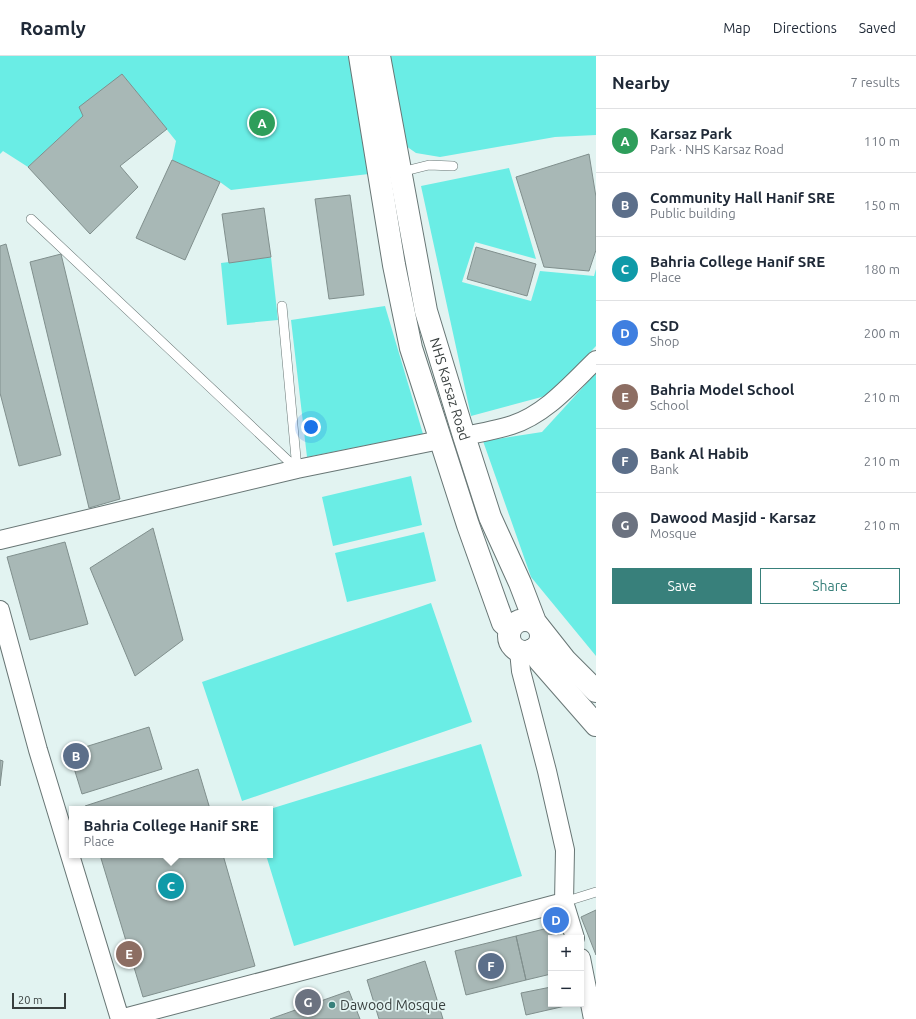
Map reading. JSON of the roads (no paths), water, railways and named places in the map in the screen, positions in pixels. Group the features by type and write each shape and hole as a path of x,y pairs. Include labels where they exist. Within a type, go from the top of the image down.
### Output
{"street":[{"path":"360,56 394,265 411,348 468,525 504,623 510,629"},
{"name":"NHS Karsaz Road","path":"379,56 426,311 490,517 537,625 565,660 575,668 596,691"},
{"path":"464,436 512,425 537,413 555,400 596,360"},
{"path":"0,540 297,469 440,440"},
{"path":"0,610 38,750 69,852"},
{"path":"574,935 564,902 565,850 548,771 521,671 526,651 539,643 541,638 540,629 533,622 522,620 517,621 510,629 509,639 515,648 526,651 559,682 596,725"},
{"path":"71,858 120,1019 564,902"},
{"path":"584,971 593,1019"}],"lane":[{"path":"401,172 429,165 453,166"},
{"path":"31,219 297,469"},
{"path":"282,306 297,469"},
{"path":"564,902 596,892"}],"place":[{"name":"Karsaz Park","path":"262,123"},
{"name":"Community Hall Hanif SRE","path":"76,756"},
{"name":"Bahria College Hanif SRE","path":"171,886"},
{"name":"CSD","path":"556,920"},
{"name":"Bahria Model School","path":"129,954"},
{"name":"Bank Al Habib","path":"491,966"},
{"name":"Dawood Masjid - Karsaz","path":"308,1002"},
{"name":"Dawood Mosque","path":"332,1005"}]}
